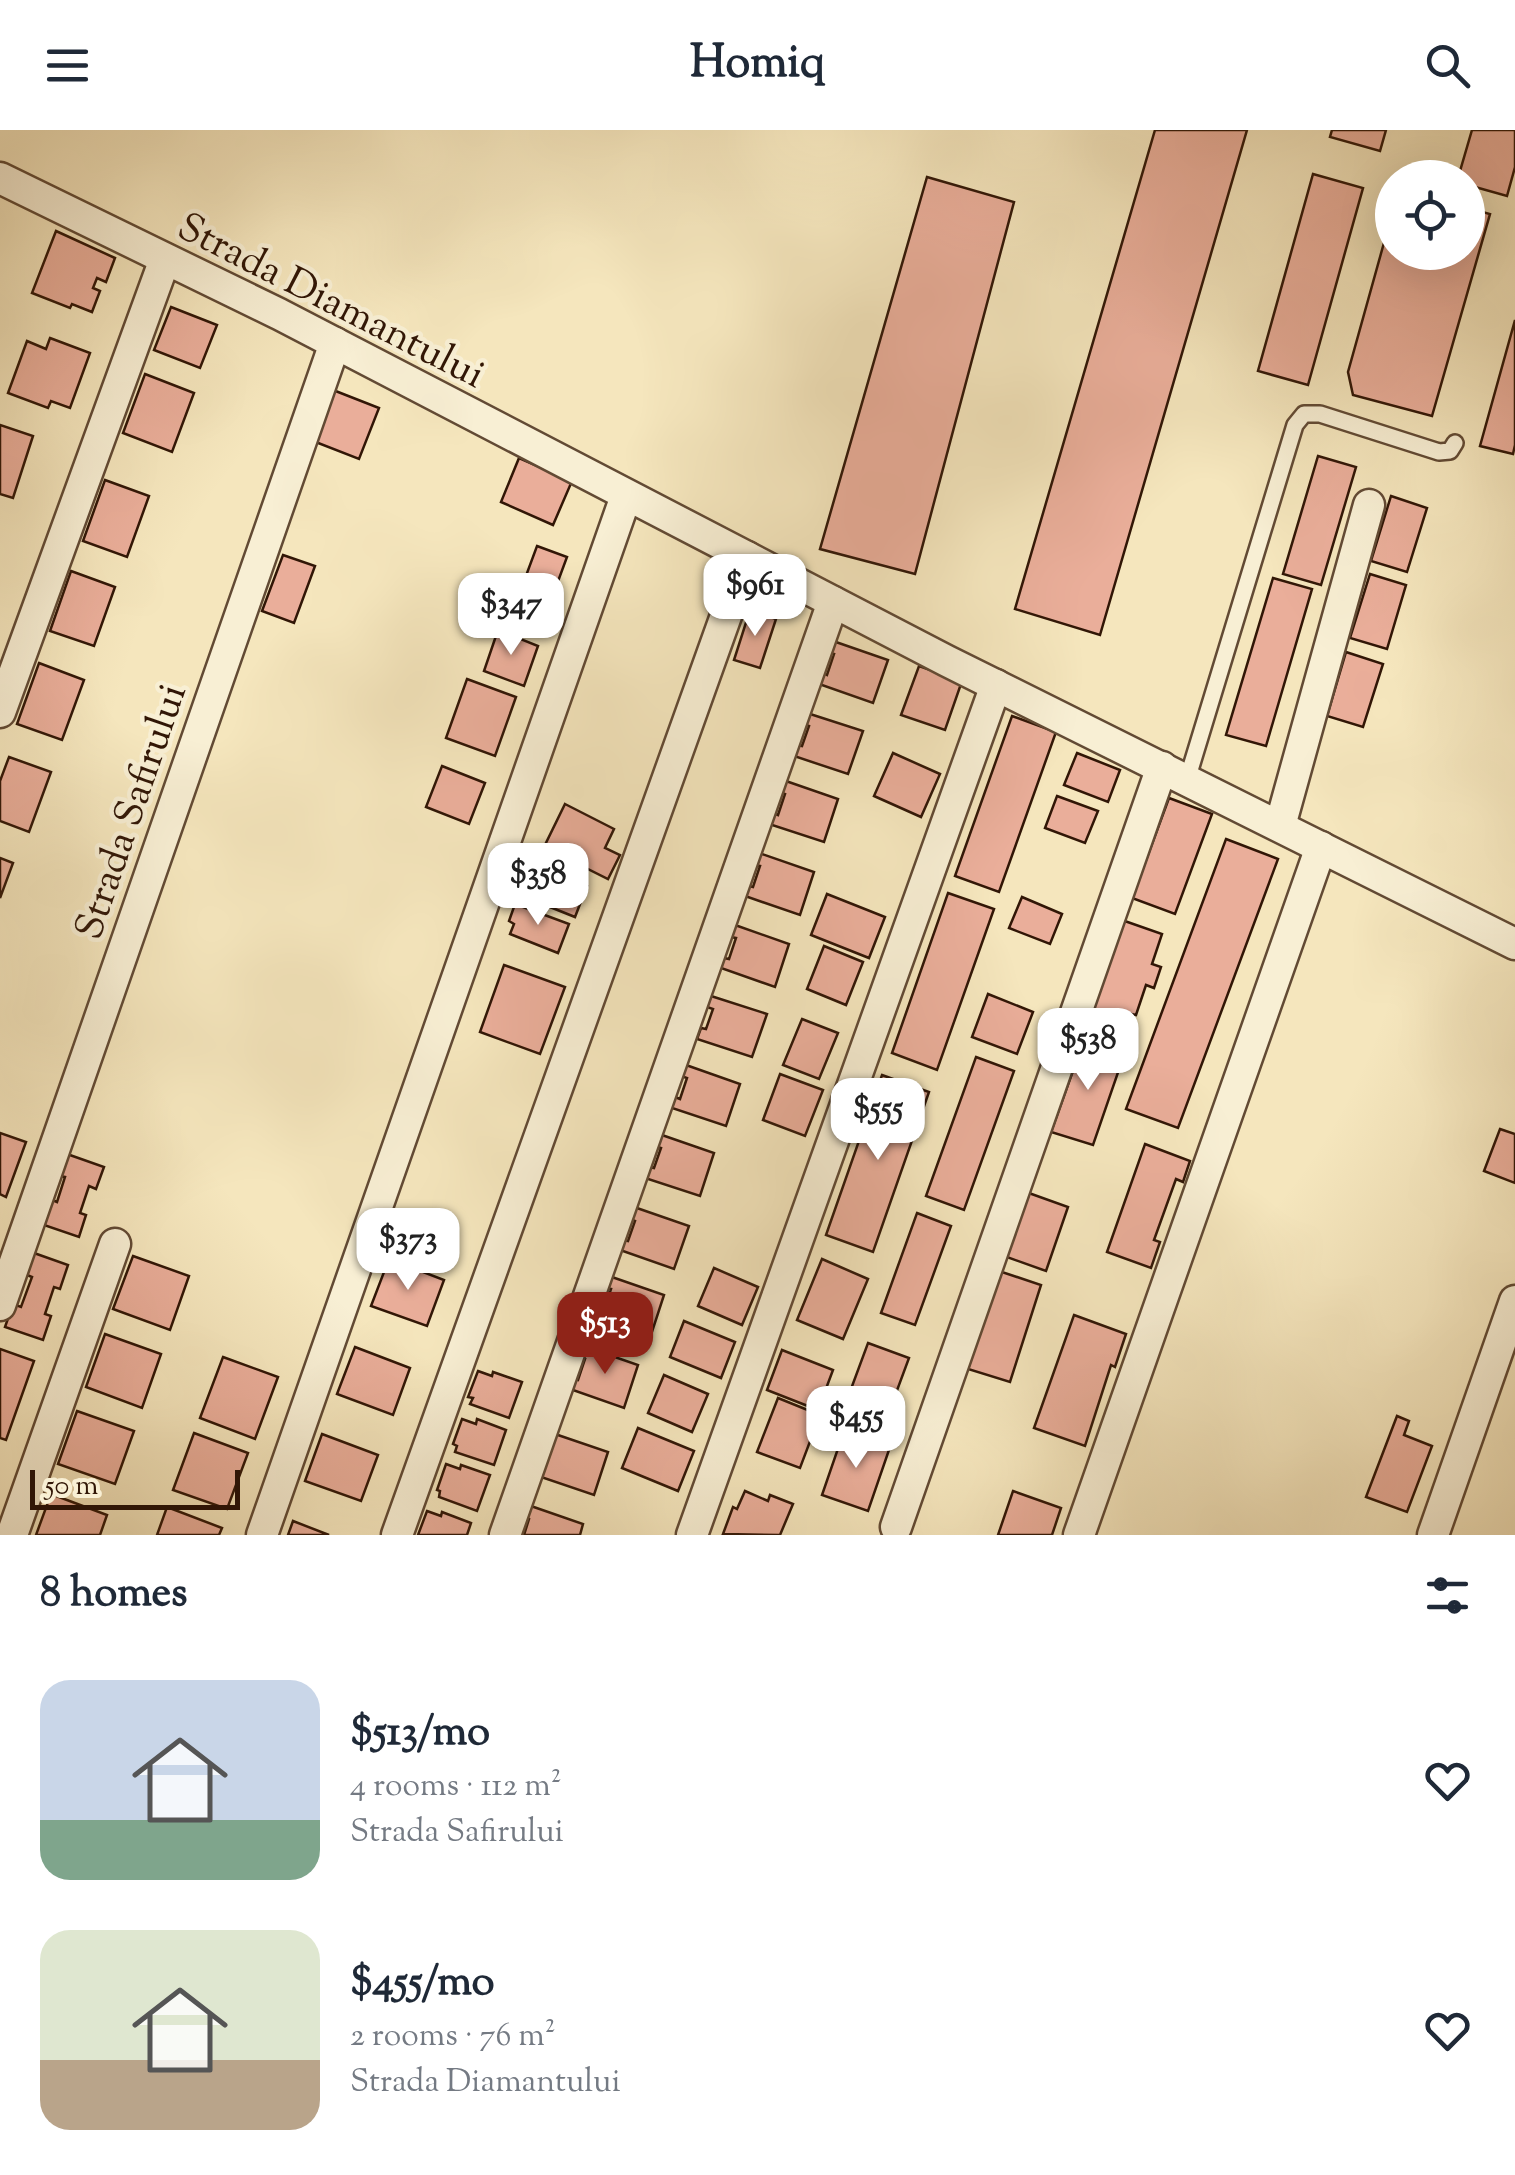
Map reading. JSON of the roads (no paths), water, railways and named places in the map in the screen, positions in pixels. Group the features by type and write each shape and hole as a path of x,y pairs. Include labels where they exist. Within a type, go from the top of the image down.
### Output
{"street":[{"name":"Strada Diamantului","path":"0,178 335,343 833,602 1515,944"},
{"path":"0,712 165,259"},
{"name":"Strada Safirului","path":"0,1305 335,343"},
{"path":"262,1535 626,496"},
{"path":"1280,826 1368,505"},
{"path":"397,1535 747,557"},
{"path":"505,1535 833,602"},
{"path":"692,1535 996,685"},
{"path":"896,1527 1174,774"},
{"path":"1079,1535 1321,846"},
{"path":"12,1535 115,1244"},
{"path":"1433,1535 1515,1301"}],"lane":[{"path":"1174,774 1294,425 1304,414 1320,414 1440,452 1450,451 1455,444"}]}
